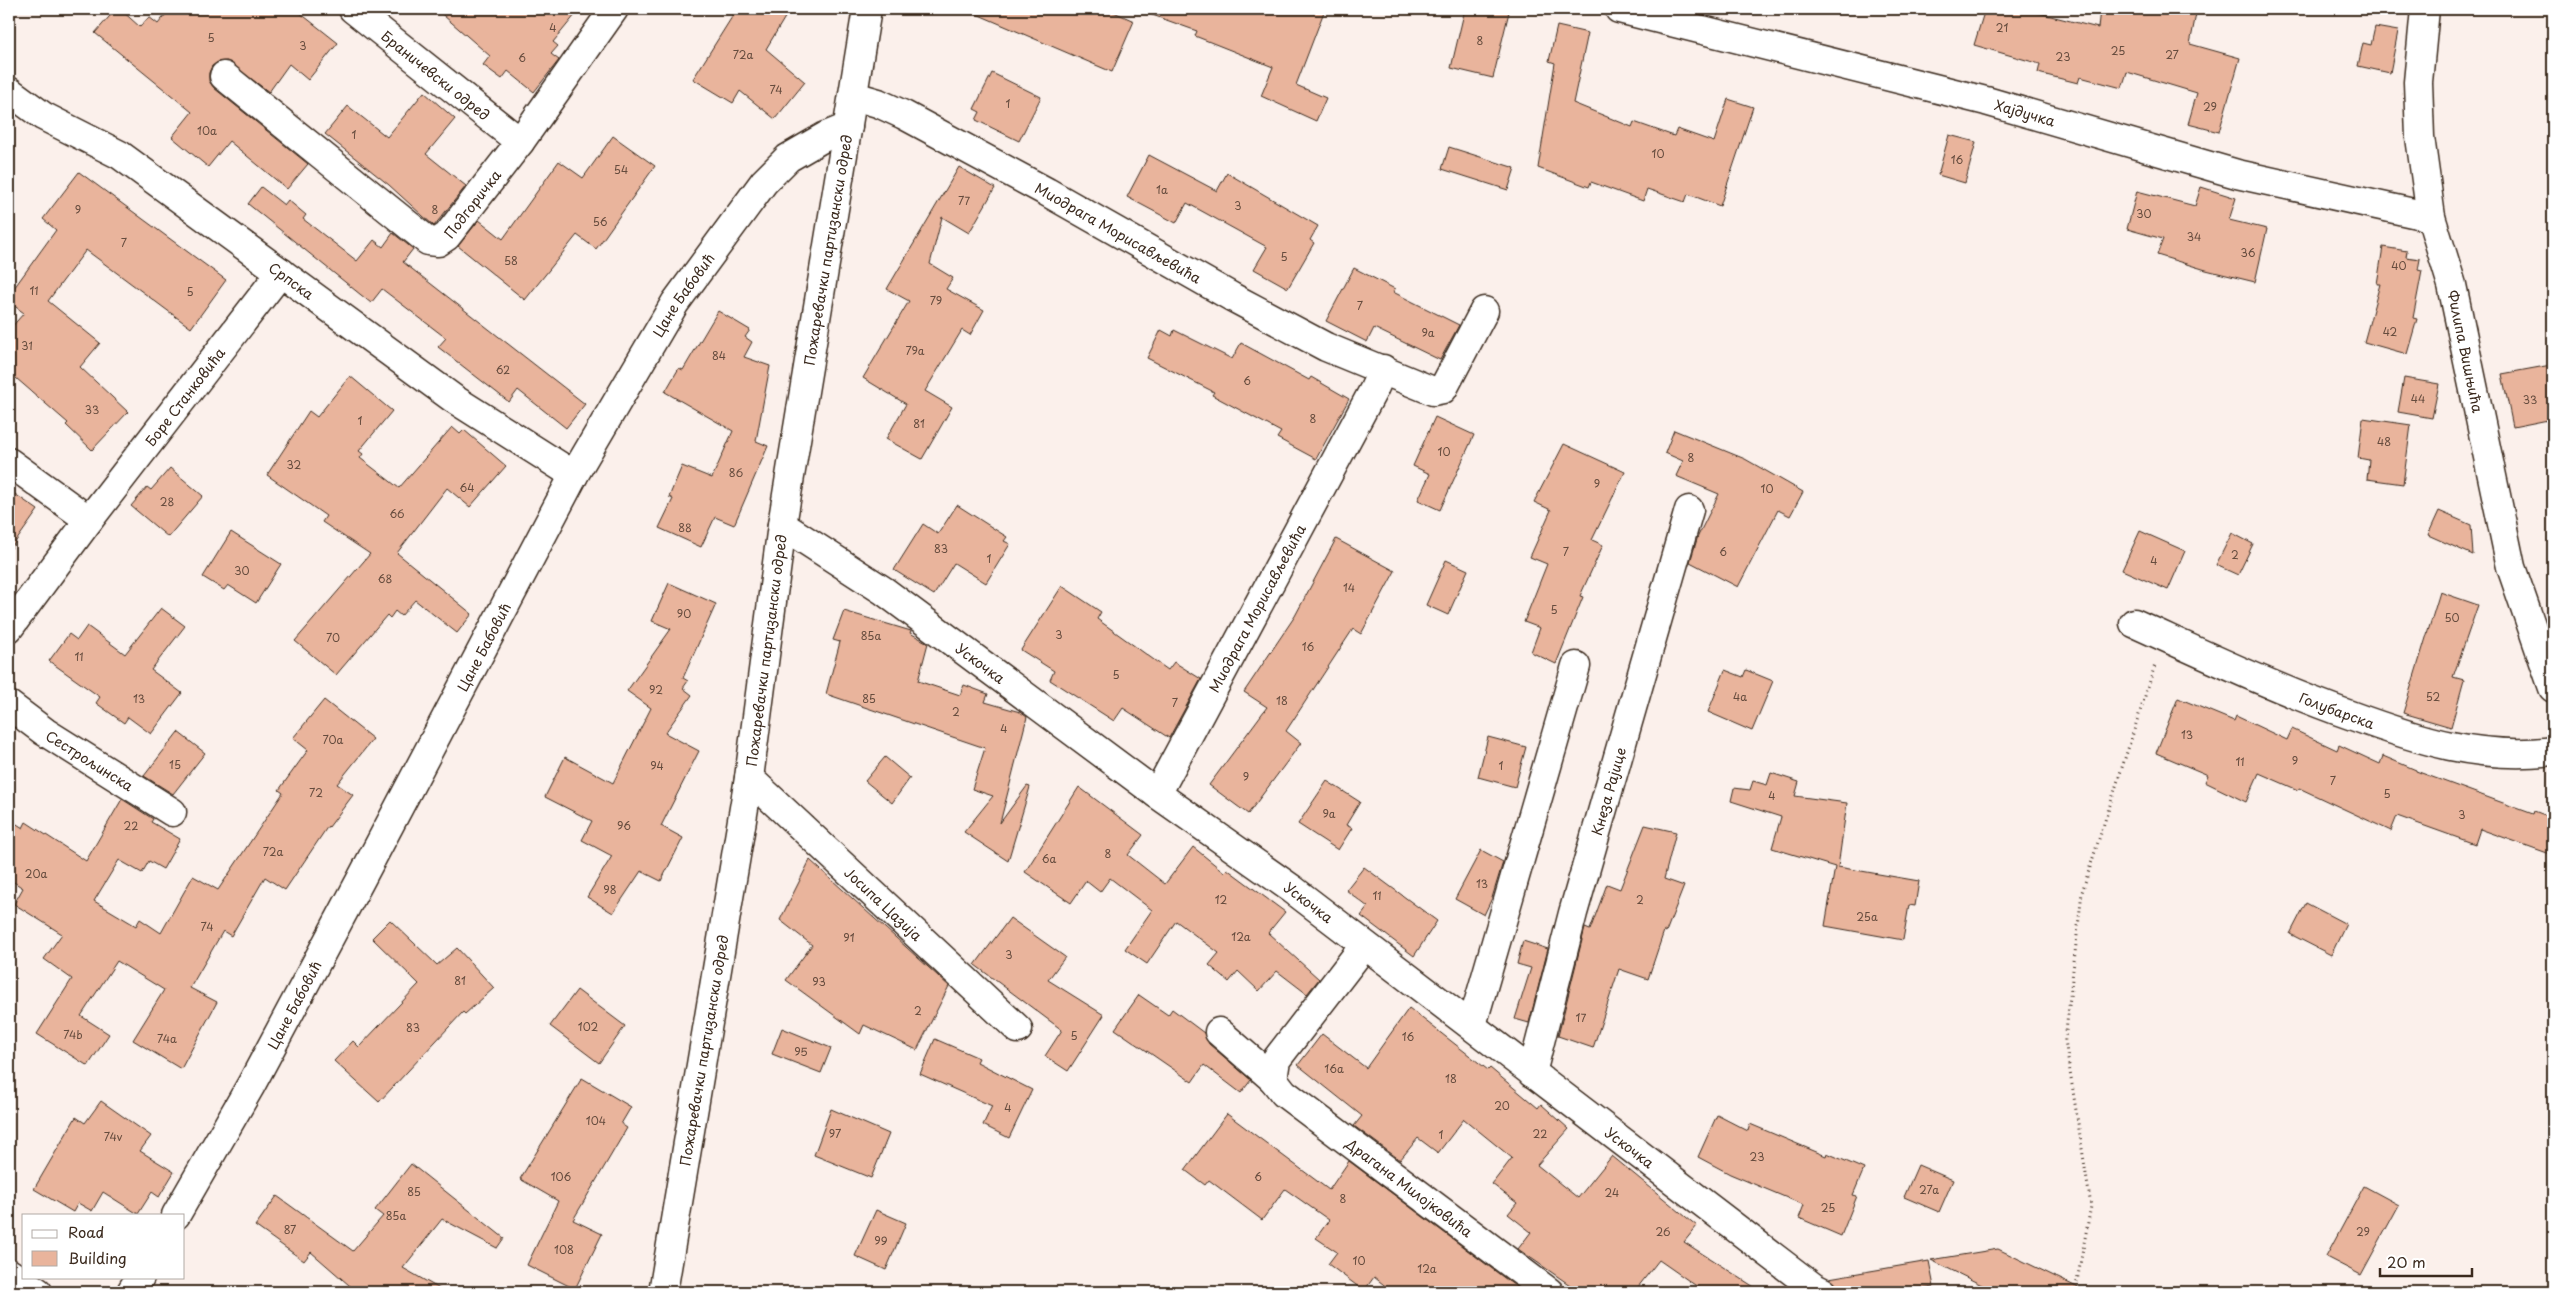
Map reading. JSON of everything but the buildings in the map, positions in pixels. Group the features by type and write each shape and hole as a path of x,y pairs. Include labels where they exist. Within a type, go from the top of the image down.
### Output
{"street":[{"name":"Браничевски одред","path":"353,9 520,142"},
{"name":"Хајдучка","path":"1619,9 1986,101 2238,174 2431,217"},
{"name":"Филипа Вишњића","path":"2425,9 2418,82 2420,138 2431,217 2452,285 2511,567 2553,688"},
{"name":"Подгоричка","path":"224,76 428,240 438,242 447,236 520,142 609,11"},
{"name":"Пожаревачки партизански одред","path":"663,1292 749,778 782,525 848,127 870,11"},
{"name":"Српска","path":"9,90 42,116 120,155 454,399 574,475"},
{"name":"Миодрага Морисављевића","path":"854,96 878,103 921,124 1326,347 1433,391 1443,389 1484,312"},
{"name":"Цане Бабовић","path":"177,1214 251,1085 357,888 574,475 675,302 764,182 788,158 826,136 848,127"},
{"name":"Боре Станковића","path":"9,628 89,520 280,272"},
{"name":"Миодрага Морисављевића","path":"1157,794 1370,398 1383,369"},
{"path":"9,462 89,520"},
{"name":"Кнеза Рајице","path":"1532,1073 1573,913 1689,510"},
{"name":"Ускочка","path":"782,525 884,591 1157,794 1292,889 1364,946 1472,1025 1532,1073 1823,1292"},
{"name":"Голубарска","path":"2134,623 2308,700 2428,742 2479,752 2531,754 2553,751"},
{"path":"1472,1025 1576,666"},
{"name":"Сестрољинска","path":"9,705 45,732 172,812"},
{"name":"Јосипа Цазија","path":"749,778 1018,1029"},
{"path":"1272,1079 1276,1060 1364,946"},
{"name":"Драгана Милојковића","path":"1219,1032 1272,1079 1284,1093 1549,1292"},
{"path":"9,1273 38,1292"},
{"path":"131,1292 139,1278"}],"path":[{"path":"2074,1292 2091,1206 2064,1040 2082,892 2164,636"}]}
